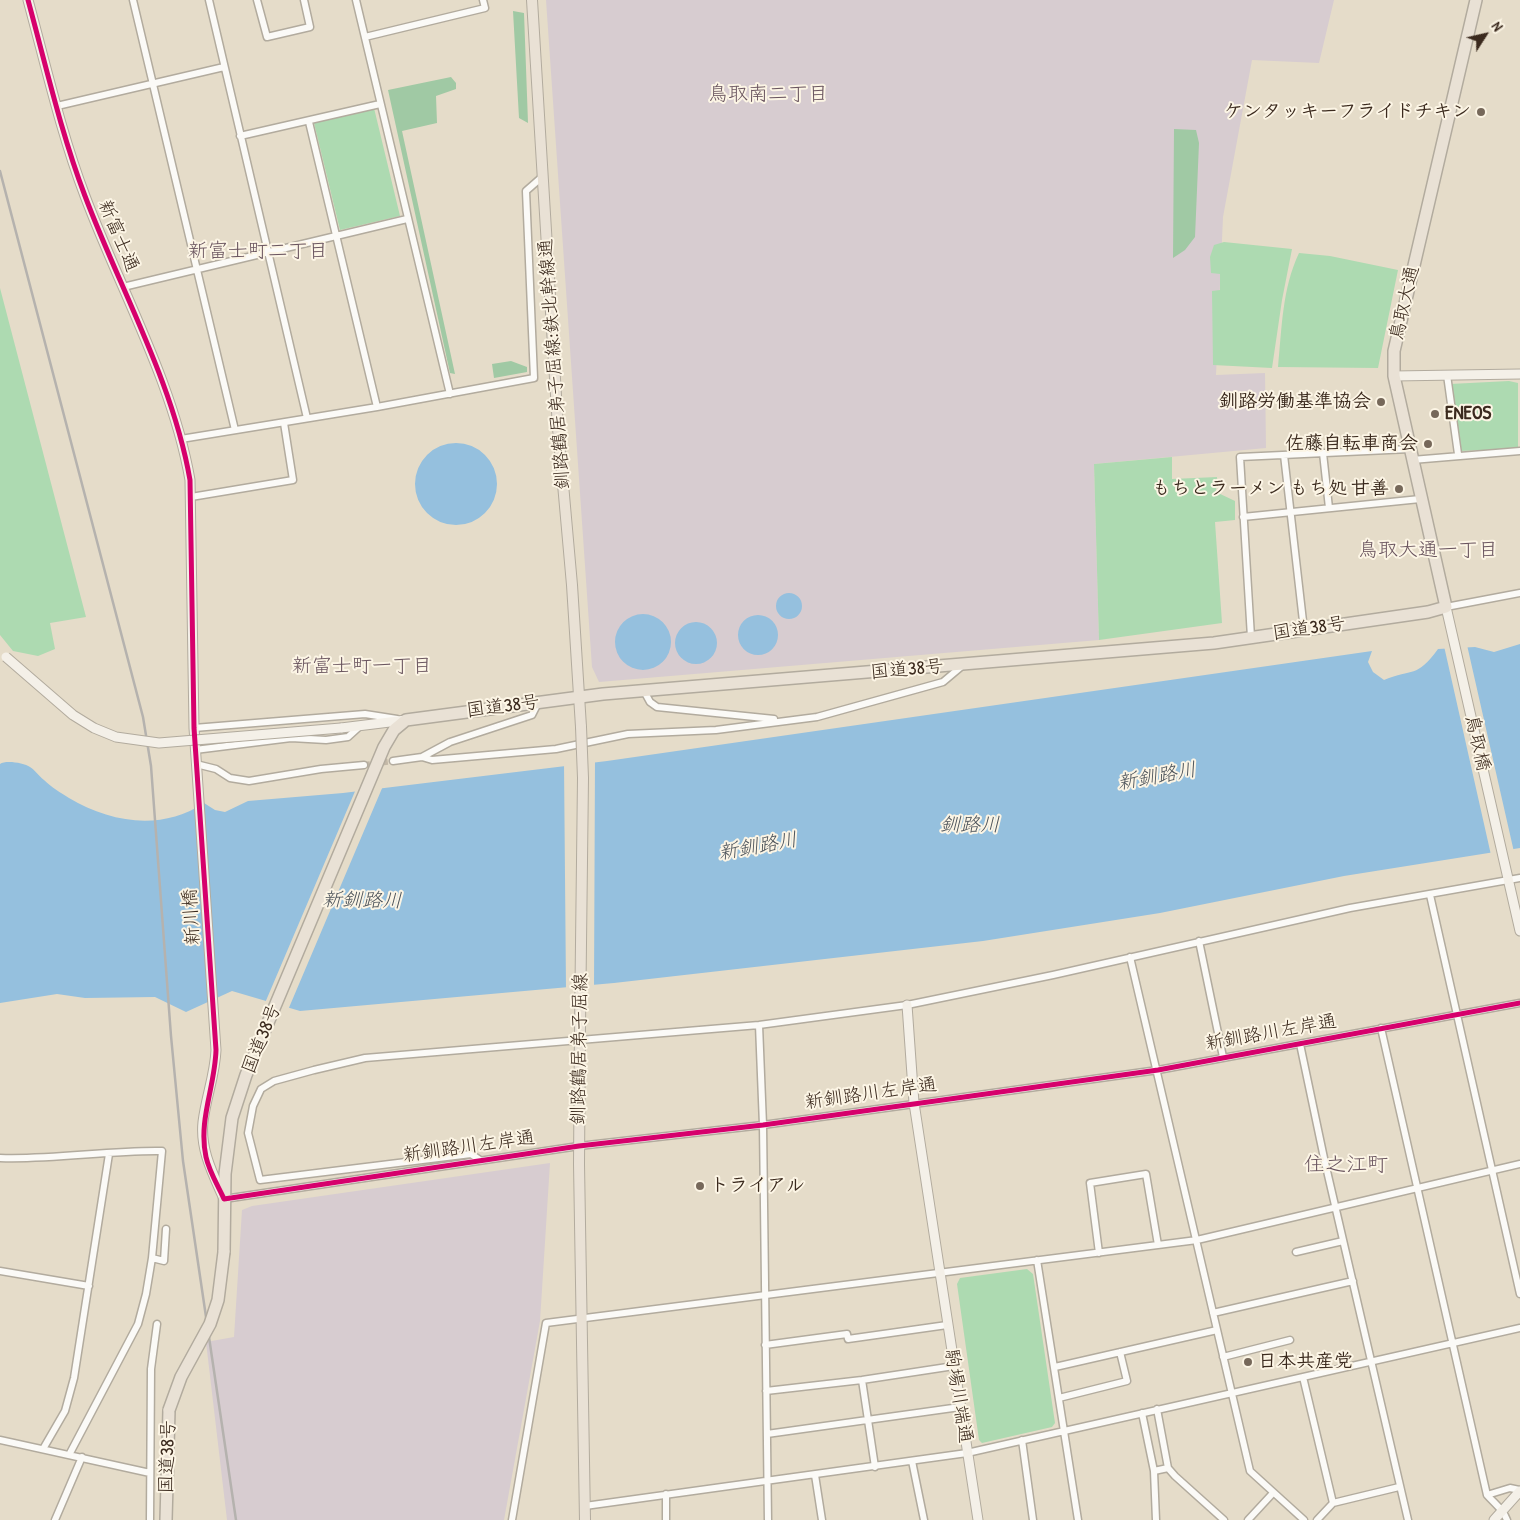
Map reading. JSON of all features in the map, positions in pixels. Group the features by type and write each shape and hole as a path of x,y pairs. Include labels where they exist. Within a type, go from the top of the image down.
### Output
{"highway":[{"name":"鳥取大通","path":"1446,607 1394,376 1394,351 1476,0"},
{"name":"国道38号","path":"166,1520 170,1410 181,1377 210,1324 218,1300 224,1252 224,1199 232,1118 252,1062 377,768 384,747 394,730 406,720 579,697 1214,643 1428,612 1446,607"}],"main road":[{"name":"釧路鶴居弟子屈線:鉄北幹線通","path":"532,0 558,428 581,728"},
{"name":"釧路鶴居弟子屈線","path":"581,728 583,778 579,1146 585,1520"}],"street":[{"name":"新富士通","path":"28,0 84,196 171,407 181,440 190,480 191,497 194,728"},
{"path":"133,0 235,430"},
{"path":"209,0 307,418"},
{"path":"257,0 267,37 310,27 304,0"},
{"path":"356,0 450,394"},
{"path":"365,37 485,8 483,0"},
{"path":"57,106 224,67"},
{"path":"240,136 309,122 380,104"},
{"path":"309,122 377,407"},
{"path":"181,440 534,378 526,191 542,178"},
{"path":"123,288 407,219"},
{"path":"1394,376 1520,374"},
{"path":"1447,375 1458,454"},
{"path":"191,497 293,480 284,423"},
{"path":"1251,637 1240,457 1323,453 1411,455 1520,451"},
{"path":"1323,453 1329,508"},
{"path":"1284,455 1304,630"},
{"path":"1244,517 1420,498"},
{"path":"1446,607 1520,593"},
{"name":"鳥取橋","path":"1446,607 1520,930"},
{"path":"3,654 73,715 94,728 116,737 158,744 341,728 406,720"},
{"path":"422,757 432,760 556,749 628,734 716,730 817,717 943,682 964,665"},
{"path":"644,691 650,702 657,707 785,720"},
{"path":"393,761 422,757 450,742 532,714 538,703"},
{"path":"194,728 365,714 406,720"},
{"path":"195,750 291,738 326,740 348,736 360,726"},
{"name":"新川橋","path":"194,728 216,1050 215,1070 203,1122 203,1136 206,1159 224,1199"},
{"path":"196,764 216,769 230,778 249,781 321,769 364,765"},
{"path":"480,1160 471,1154 260,1180 248,1133 253,1106 261,1089 288,1076 365,1058 580,1042 759,1025 906,1005 1350,908 1520,878"},
{"path":"1430,895 1520,1294"},
{"path":"1199,941 1223,1057"},
{"path":"1130,957 1158,1070 1250,1471 1304,1520"},
{"name":"新釧路川左岸通","path":"224,1199 579,1146 763,1124 1158,1070 1520,1003"},
{"name":"駒場川端通","path":"906,1005 914,1103 978,1520"},
{"path":"759,1025 763,1124 768,1520"},
{"path":"1381,1028 1487,1495 1504,1510 1507,1520"},
{"path":"1300,1044 1370,1362 1408,1520"},
{"path":"0,1158 36,1159 127,1151 162,1151 152,1258 146,1294 138,1324 69,1455"},
{"path":"43,1449 65,1411 70,1393 90,1286 109,1154"},
{"path":"512,1520 546,1323 1197,1240 1520,1164"},
{"path":"1099,1253 1090,1183 1146,1174 1158,1245"},
{"path":"152,1258 164,1261 166,1229"},
{"path":"1296,1252 1344,1241"},
{"path":"1038,1260 1078,1520"},
{"path":"0,1271 90,1286"},
{"path":"1213,1313 1353,1282"},
{"path":"150,1520 151,1369 157,1324"},
{"path":"765,1345 847,1334 848,1339 947,1325"},
{"path":"585,1506 967,1453 1520,1328"},
{"path":"1055,1367 1217,1330"},
{"path":"1223,1357 1290,1340"},
{"path":"1059,1398 1127,1381 1120,1352"},
{"path":"766,1391 862,1380 954,1366"},
{"path":"1303,1377 1333,1503"},
{"path":"862,1380 875,1467"},
{"path":"767,1434 960,1408"},
{"path":"1157,1410 1168,1468 1224,1520"},
{"path":"1142,1413 1154,1472 1156,1520"},
{"path":"0,1440 150,1473"},
{"path":"1022,1440 1033,1520"},
{"path":"55,1520 82,1457"},
{"path":"912,1461 924,1520"},
{"path":"1154,1472 1168,1468"},
{"path":"815,1475 822,1520"},
{"path":"1317,1520 1333,1503 1400,1487"},
{"path":"1487,1495 1510,1488 1520,1490 1494,1520"},
{"path":"1248,1520 1273,1493"},
{"path":"666,1494 666,1520"}],"shaded area":[{"path":"546,0 1334,0 1319,63 1252,60 1223,217 1216,375 1265,373 1266,448 1094,464 1099,640 599,682 592,667"},
{"path":"550,1163 540,1321 504,1520 227,1520 206,1342 234,1337 242,1210 252,1206"}],"green space":[{"path":"513,11 524,13 528,123 519,118"},
{"path":"451,77 456,83 456,89 436,96 437,123 402,131 455,374 450,373 388,90"},
{"path":"374,108 400,216 340,230 314,123"},
{"path":"1174,129 1196,130 1199,143 1195,237 1185,250 1173,258"},
{"path":"1224,242 1292,249 1272,368 1213,365 1212,291 1220,290 1220,274 1211,273 1210,257 1214,245"},
{"path":"1299,253 1330,256 1398,270 1378,368 1278,367 1286,295 1293,267"},
{"path":"0,288 86,617 50,623 55,649 38,656 13,651 0,635"},
{"path":"511,361 527,367 527,372 494,378 492,364"},
{"path":"1509,381 1518,383 1518,449 1459,451 1450,384"},
{"path":"1172,457 1172,479 1217,477 1216,492 1235,501 1235,520 1215,522 1222,623 1099,640 1094,464"},
{"path":"1027,1269 1033,1274 1055,1423 1052,1427 982,1443 979,1440 957,1284 960,1278"}],"water":[{"path":"456,443 472,446 485,455 494,468 497,484 494,500 485,513 472,522 456,525 440,522 427,513 418,500 415,484 418,468 427,455 440,446"},
{"path":"789,593 798,597 802,606 798,615 789,619 780,615 776,606 780,597"},
{"path":"643,614 654,616 663,622 669,631 671,642 669,653 663,662 654,668 643,670 632,668 623,662 617,653 615,642 617,631 623,622 632,616"},
{"path":"754,615 762,615 769,618 775,624 778,635 775,646 769,652 762,655 754,655 747,652 741,646 738,639 738,631 741,624 747,618"},
{"path":"696,622 711,628 717,643 711,658 696,664 681,658 675,643 681,628"},
{"name":"釧路川","path":"1520,644 1520,848 1344,876 1160,913 983,941 614,983 300,1011 232,991 186,1012 155,997 85,998 57,994 0,1003 0,764 6,762 15,762 27,766 50,785 85,807 119,818 154,820 171,818 188,812 204,803 215,810 225,812 248,801 343,793 607,761 1372,651 1368,662 1373,672 1384,680 1419,669 1438,649 1475,647 1494,652"}],"pier":[{"path":"1467,645 1514,852 1491,855 1444,646"},
{"path":"595,759 594,987 566,989 564,763"},
{"path":"383,786 288,1010 265,1003 356,789"}],"tunnel":[{"path":"364,765 393,761"}],"railway":[{"path":"0,171 143,717 151,766 171,1036 183,1161 236,1520"}],"cycle path":[{"path":"28,0 54,99 76,172 159,372 182,443 190,480 194,728 216,1050 205,1117 204,1143 209,1168 224,1199 579,1146 763,1125 1158,1070 1520,1003"}],"place":[{"name":"ケンタッキーフライドチキン","path":"1481,112"},
{"name":"釧路労働基準協会","path":"1381,402"},
{"name":"ENEOS","path":"1435,414"},
{"name":"佐藤自転車商会","path":"1428,444"},
{"name":"もちとラーメン もち処 甘善","path":"1399,489"},
{"name":"トライアル","path":"700,1186"},
{"name":"日本共産党","path":"1248,1362"}],"district":[{"name":"鳥取南二丁目","path":"768,95"},
{"name":"新富士町二丁目","path":"258,252"},
{"name":"鳥取大通一丁目","path":"1428,551"},
{"name":"新富士町一丁目","path":"362,667"},
{"name":"住之江町","path":"1346,1165"}],"water label":[{"name":"新釧路川","path":"1157,777"},
{"name":"新釧路川","path":"758,847"},
{"name":"新釧路川","path":"362,901"}]}
